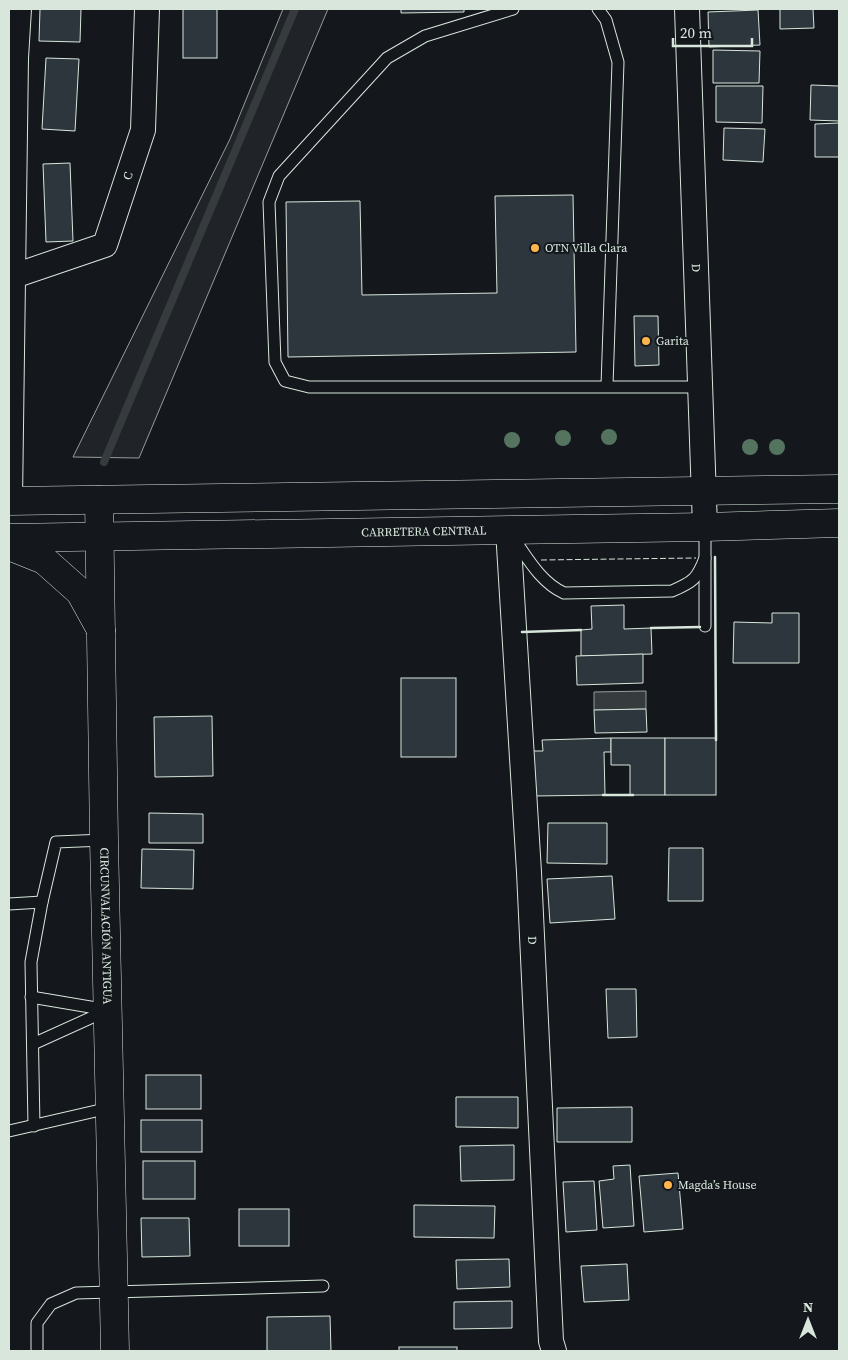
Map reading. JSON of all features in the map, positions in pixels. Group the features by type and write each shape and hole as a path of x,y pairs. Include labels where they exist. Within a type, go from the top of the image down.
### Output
{"main road":[{"path":"9,501 839,489"},
{"name":"CIRCUNVALACIÓN ANTIGUA","path":"99,500 115,1351"},
{"name":"CARRETERA CENTRAL","path":"9,538 705,527 839,523"},
{"path":"9,546 44,560 66,579 80,592 101,630"}],"street":[{"path":"9,501 14,276 13,57 19,9"},
{"name":"C","path":"14,276 105,246 144,130 147,9"},
{"name":"D","path":"687,9 705,527"},
{"name":"D","path":"508,530 528,872 551,1341 554,1351"}],"lane":[{"path":"513,9 425,36 387,58 279,176 269,202 275,362 285,381 309,388 700,387"},
{"path":"598,9 606,20 618,62 607,386"},
{"path":"705,527 705,626"},
{"path":"508,530 544,581 553,588 564,592 672,591 688,585 699,574 705,558"},
{"path":"34,1126 31,962 56,842 104,840"},
{"path":"9,904 42,902"},
{"path":"31,996 108,1010"},
{"path":"33,1044 108,1010"},
{"path":"9,1131 110,1108"},
{"path":"37,1351 37,1322 51,1304 76,1293 323,1286"}],"shaded area":[{"path":"283,9 328,9 139,458 73,457 230,139"},
{"path":"646,691 646,709 594,710 594,692"}],"building":[{"path":"40,9 81,9 80,42 39,41"},
{"path":"183,9 217,9 217,58 183,58"},
{"path":"401,9 464,9 464,12 401,13"},
{"path":"780,9 813,9 814,28 780,29"},
{"path":"758,10 760,45 709,47 708,12"},
{"path":"713,50 760,51 759,83 713,83"},
{"path":"46,58 79,59 75,131 42,129"},
{"path":"811,85 839,86 839,121 810,120"},
{"path":"716,86 763,86 762,123 716,122"},
{"path":"839,123 839,157 815,157 815,124"},
{"path":"724,128 765,129 763,162 723,160"},
{"path":"70,163 73,241 46,242 43,164"},
{"name":"OTN Villa Clara","path":"573,195 576,352 288,357 286,202 360,201 362,295 497,293 495,196"},
{"name":"Garita","path":"634,316 658,316 659,365 635,366"},
{"path":"624,605 624,629 651,628 652,654 581,656 581,630 592,629 591,606"},
{"path":"772,613 799,613 799,663 733,663 734,622 772,623"},
{"path":"643,654 643,683 577,685 576,656"},
{"path":"401,678 456,678 456,757 401,757"},
{"path":"646,709 647,732 595,733 594,710"},
{"path":"212,716 213,776 155,777 154,717"},
{"path":"611,738 611,752 604,752 605,795 533,796 532,751 543,751 542,740"},
{"path":"611,738 665,738 665,795 630,795 630,765 611,765"},
{"path":"665,738 716,738 716,795 665,795"},
{"path":"149,813 203,814 203,843 149,843"},
{"path":"548,823 607,823 607,864 547,863"},
{"path":"669,848 703,848 703,901 668,901"},
{"path":"142,849 194,850 193,889 141,888"},
{"path":"612,876 615,919 550,923 547,879"},
{"path":"606,989 636,989 637,1037 608,1038"},
{"path":"146,1075 201,1075 201,1109 146,1109"},
{"path":"456,1097 518,1097 518,1128 456,1127"},
{"path":"632,1107 632,1142 557,1142 557,1108"},
{"path":"141,1120 202,1120 202,1152 141,1152"},
{"path":"514,1145 514,1180 461,1181 460,1146"},
{"path":"143,1161 195,1161 195,1199 143,1199"},
{"path":"630,1165 634,1226 603,1228 599,1181 614,1179 613,1166"},
{"path":"678,1173 683,1229 644,1232 639,1176"},
{"path":"594,1181 597,1230 566,1232 563,1182"},
{"path":"414,1205 495,1206 494,1238 414,1237"},
{"path":"239,1209 289,1209 289,1246 239,1246"},
{"path":"141,1218 189,1218 190,1256 142,1257"},
{"path":"509,1259 510,1287 457,1289 456,1260"},
{"path":"627,1264 629,1300 584,1302 581,1266"},
{"path":"512,1301 512,1328 454,1329 454,1302"},
{"path":"330,1316 331,1351 267,1351 267,1317"},
{"path":"399,1347 457,1347 457,1351 399,1351"}],"waterway":[{"path":"104,462 295,9"}],"fence":[{"path":"541,560 696,558"}],"wall":[{"path":"715,557 716,740"},
{"path":"651,628 700,627"},
{"path":"522,632 581,630"},
{"path":"603,795 633,795"}],"place":[{"name":"OTN Villa Clara","path":"535,248"},
{"name":"Garita","path":"646,341"},
{"name":"Magda’s House","path":"668,1185"}]}
